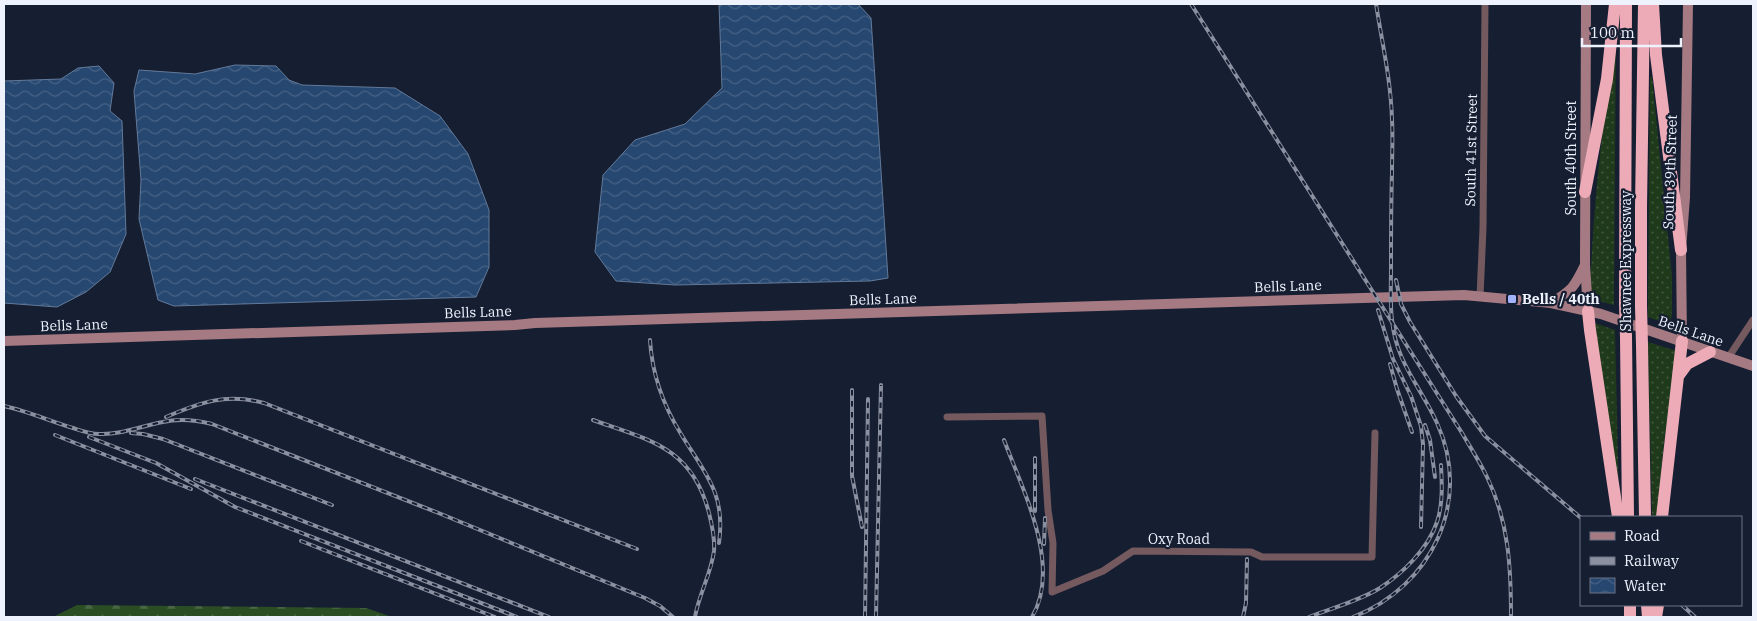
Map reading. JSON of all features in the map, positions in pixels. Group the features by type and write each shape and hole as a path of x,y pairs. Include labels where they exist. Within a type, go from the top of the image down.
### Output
{"highway":[{"path":"1585,192 1620,5"},
{"name":"Shawnee Expressway","path":"1620,5 1628,516"},
{"path":"1648,5 1681,250"},
{"name":"Shawnee Expressway","path":"1645,516 1640,207 1648,5"},
{"path":"1588,311 1618,516"},
{"path":"1662,516 1682,341"},
{"path":"1679,375 1687,364 1710,352"}],"street":[{"name":"South 41st Street","path":"1480,297 1485,4"},
{"name":"South 40th Street","path":"1586,4 1585,264 1588,311"},
{"name":"South 39th Street","path":"1682,341 1681,250 1685,197 1688,4"},
{"path":"1551,303 1576,285 1585,264"},
{"name":"Bells Lane","path":"4,341 1464,295 1551,303 1588,311 1753,366"},
{"path":"1728,358 1753,320"},
{"name":"Oxy Road","path":"947,417 1042,416 1048,510 1053,544 1052,592 1102,571 1133,551 1251,552 1262,556 1298,557 1372,556 1375,433"}],"green space":[{"path":"1616,25 1614,305 1590,299 1596,196"},
{"path":"1650,77 1652,77 1672,276 1672,314 1670,325 1648,317"},
{"path":"1595,323 1615,330 1619,502"},
{"path":"1648,342 1677,351 1664,443 1657,516 1652,516"},
{"path":"77,605 366,608 392,617 53,617"}],"water":[{"path":"719,4 858,4 871,18 888,278 870,281 675,285 616,281 595,252 603,175 635,140 685,124 722,88"},
{"path":"235,65 276,66 289,80 302,85 395,88 440,116 468,154 489,210 489,267 476,297 174,306 158,300 139,219 141,180 134,91 139,70 195,74"},
{"path":"99,66 114,83 110,111 122,121 126,234 110,272 86,292 57,307 4,303 4,81 61,79 78,68"}],"railway":[{"path":"1191,4 1462,433 1484,471 1500,511 1504,528 1509,563 1511,617"},
{"path":"1353,617 1380,603 1404,585 1423,563 1438,538 1447,511 1450,482 1447,453 1437,423 1404,362 1394,335 1391,307 1391,105 1376,4"},
{"path":"1396,280 1401,304 1410,322 1456,396 1485,436 1580,517"},
{"path":"1378,310 1393,359 1411,396 1421,426 1423,444 1421,527"},
{"path":"650,340 653,365 664,400 675,423 712,485 719,510 719,543"},
{"path":"1390,364 1412,432"},
{"path":"876,617 881,385"},
{"path":"852,390 852,476 862,527"},
{"path":"166,417 202,403 226,399 250,400 264,403 637,549"},
{"path":"865,617 868,399"},
{"path":"4,406 96,434 115,433 176,420 212,424 441,514 645,598 660,606 673,617"},
{"path":"593,420 650,441 666,449 692,473 709,513 714,536 714,551 695,617"},
{"path":"1425,425 1430,440 1435,477"},
{"path":"131,433 163,439 332,505"},
{"path":"55,435 191,489"},
{"path":"89,437 156,463 235,507 517,617"},
{"path":"1004,440 1029,505 1041,552 1043,575 1040,597 1032,617"},
{"path":"1035,458 1035,511"},
{"path":"1309,617 1372,593 1414,560 1428,542 1439,515 1442,487 1441,465"},
{"path":"195,479 549,617"},
{"path":"1044,544 1045,518"},
{"path":"301,541 495,617"},
{"path":"1243,617 1246,603 1247,559"},
{"path":"1683,606 1695,617"}],"place":[{"name":"Bells / 40th","path":"1512,299"}]}
